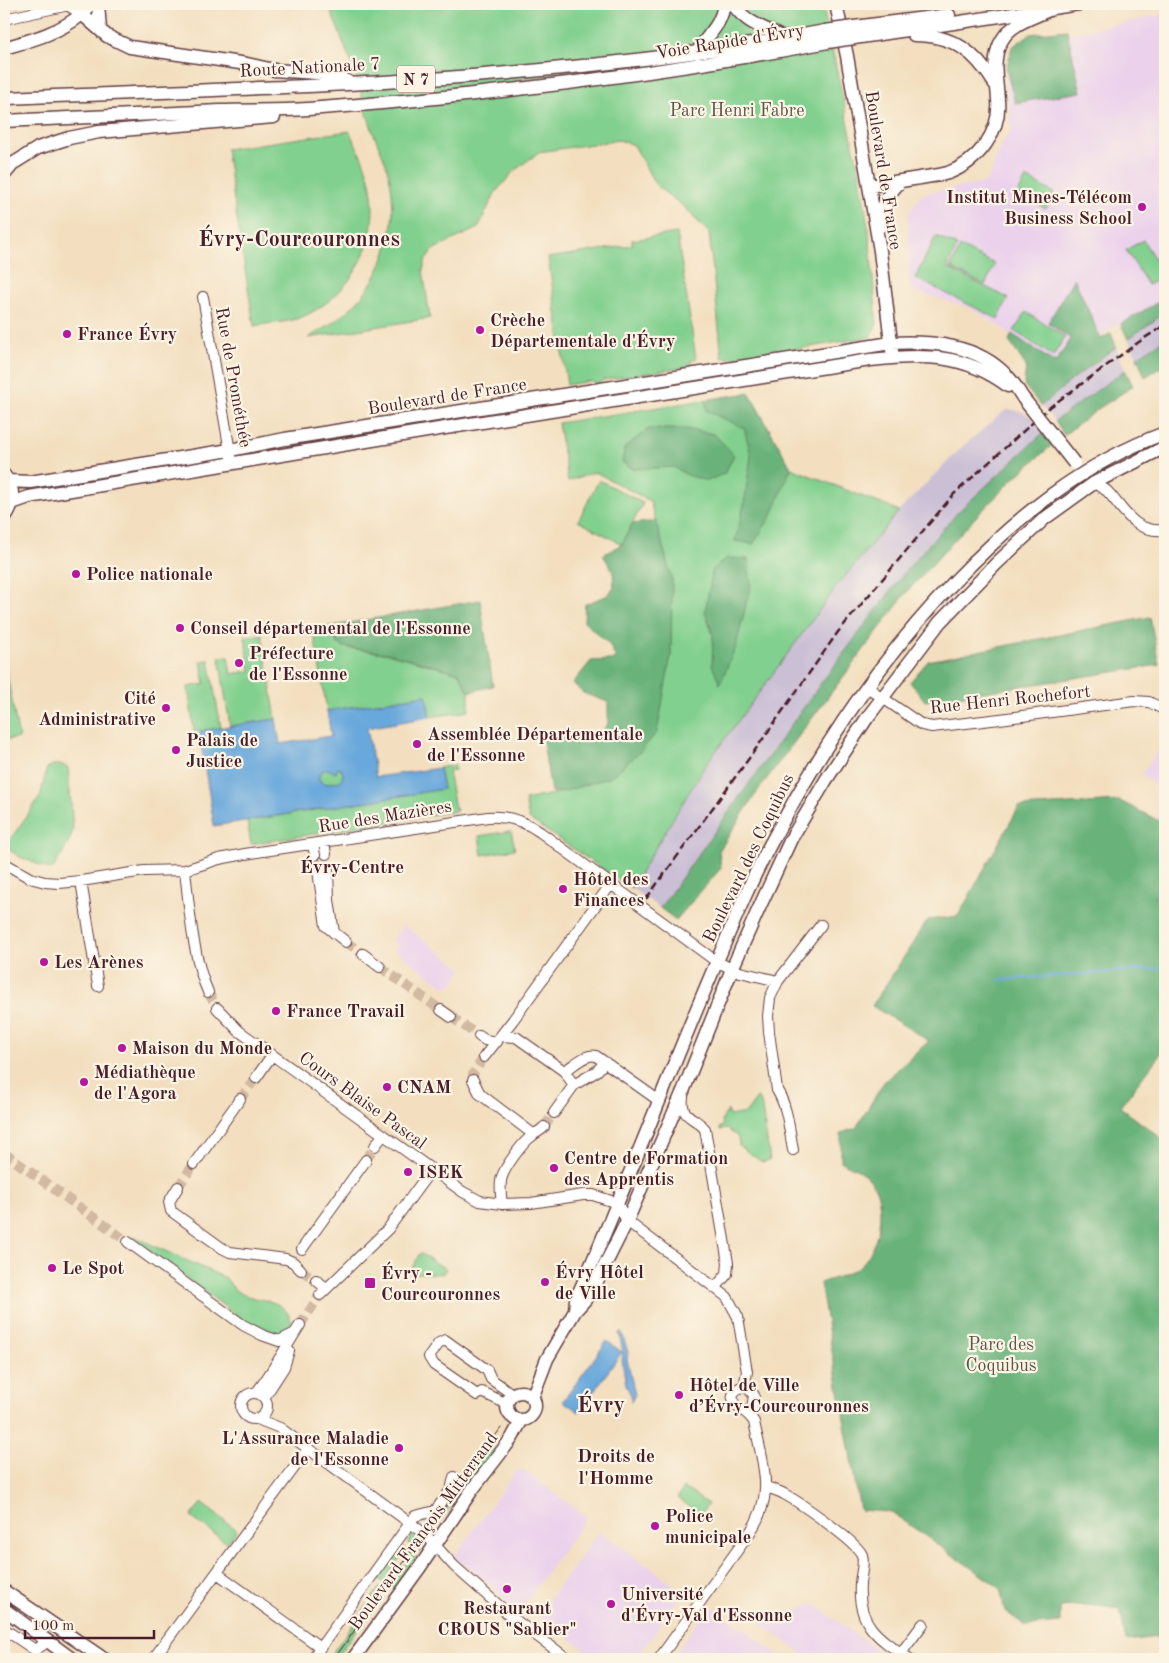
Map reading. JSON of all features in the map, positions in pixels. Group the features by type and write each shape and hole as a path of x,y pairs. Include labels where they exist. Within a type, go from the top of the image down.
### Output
{"main road":[{"path":"98,4 100,29"},
{"path":"697,53 704,40 713,33 719,24 724,4"},
{"path":"733,4 746,20 758,27 772,31 784,39"},
{"name":"Boulevard de France","path":"836,4 847,56 880,251 893,357"},
{"name":"Voie Rapide d'Évry","path":"858,34 1026,4"},
{"name":"Voie Rapide d'Évry","path":"305,109 565,84 755,56 826,37 1079,4"},
{"path":"869,186 946,174 971,160 982,150 989,140 997,120 996,53 1002,39 1017,25 1052,8"},
{"path":"4,48 47,36 70,24 82,14 107,36 130,47 247,64 274,70 330,74 352,83"},
{"path":"858,34 927,35 950,41 970,53 980,62 996,86"},
{"name":"Route Nationale 7","path":"4,98 252,89 532,72 697,53 784,39 826,37"},
{"path":"4,175 14,163 38,148 69,138 99,132 290,116 305,109"},
{"name":"N 7","path":"4,121 305,109"},
{"path":"880,251 882,209 886,198 901,181"},
{"name":"Boulevard de France","path":"12,503 29,497 231,456 285,440 891,343 918,342 938,344 974,354 990,362 1007,375 1074,463 1094,483"},
{"name":"Boulevard de France","path":"6,478 30,482 231,456 893,357 953,359 970,364 986,370 1023,398"},
{"name":"Boulevard des Coquibus","path":"575,1311 576,1299 743,901 806,779 851,709 924,612 984,550 1037,505 1083,472 1165,433"},
{"name":"Boulevard des Coquibus","path":"532,1398 547,1359 575,1311 591,1293 627,1221 760,906 792,839 826,780 881,698 940,622 997,563 1044,519 1094,483 1165,447"},
{"path":"4,518 12,503 12,491 6,478"},
{"name":"Boulevard des Coquibus","path":"513,1397 547,1359"},
{"path":"528,1395 532,1398 535,1410 529,1418 520,1421 509,1414 513,1397 528,1395"},
{"name":"Boulevard François Mitterrand","path":"352,1659 472,1490 512,1438 520,1421"},
{"path":"4,1591 104,1659"},
{"path":"4,1609 72,1659"}],"street":[{"path":"4,18 71,5 82,14 92,4"},
{"name":"Rue de Prométhée","path":"204,297 231,456"},
{"path":"1094,483 1106,490 1130,520 1144,527 1165,530"},
{"name":"Rue Henri Rochefort","path":"868,687 881,698 922,725 932,727 1134,701 1149,702 1165,710"},
{"name":"Rue des Mazières","path":"4,862 22,875 38,881 58,883 81,881 144,871 186,870 219,859 488,817 505,817 531,826 717,962 740,972 778,981"},
{"path":"319,843 320,854"},
{"path":"186,870 195,948 208,992"},
{"path":"323,870 334,933 346,942"},
{"path":"81,881 98,986"},
{"path":"484,1057 514,1020 611,884"},
{"path":"793,1150 786,1110 777,1090 769,1032 770,998 778,981 821,925"},
{"path":"363,954 380,967"},
{"name":"Cours Blaise Pascal","path":"216,1008 239,1031 455,1188 469,1196 487,1203 502,1204 531,1203 593,1195 616,1203"},
{"path":"441,1010 451,1017"},
{"path":"514,1020 516,1037"},
{"path":"478,1036 485,1040 516,1037 564,1071 574,1085"},
{"path":"564,1071 591,1054 658,1100"},
{"path":"256,1078 272,1055"},
{"path":"554,1113 574,1085 597,1072 605,1062"},
{"path":"473,1080 480,1094 533,1134"},
{"path":"684,1089 683,1112 705,1129 728,1263 727,1274 716,1287"},
{"path":"194,1164 240,1099"},
{"path":"502,1204 502,1178 524,1144 533,1134 540,1132 544,1127"},
{"path":"375,1146 383,1135"},
{"path":"301,1270 298,1255 366,1160"},
{"path":"316,1280 323,1291 388,1229 431,1170"},
{"path":"178,1187 169,1202 171,1211 222,1248 239,1254 276,1257 298,1255"},
{"path":"616,1203 627,1221 727,1297 738,1317 747,1372 744,1387"},
{"path":"128,1242 243,1325 277,1345 285,1356"},
{"path":"257,1419 264,1415 262,1400 281,1372 285,1356 295,1333 279,1341 262,1335"},
{"path":"491,1379 482,1392 477,1395 434,1365 429,1357 439,1343 445,1340 487,1370 491,1379 513,1397"},
{"path":"744,1387 750,1389 754,1395 754,1400 747,1407 735,1405 732,1396 737,1389 744,1387"},
{"path":"482,1392 513,1397"},
{"path":"280,1428 262,1400 251,1393 241,1401 240,1408 246,1417 280,1428 425,1534 454,1566 514,1619 568,1659"},
{"path":"659,1659 761,1515 766,1487 754,1422 747,1407"},
{"path":"153,1659 308,1449"},
{"path":"312,1659 415,1516 436,1511 451,1490 454,1477"},
{"path":"766,1487 792,1499 848,1539 858,1549 862,1556 863,1564 859,1594 861,1609 872,1631 905,1656 923,1624"},
{"path":"217,1573 320,1647"},
{"path":"4,1629 35,1650 47,1642"}],"shaded area":[{"path":"1165,14 1165,302 1124,327 1116,324 1035,388 1024,346 1003,328 968,307 916,292 909,283 908,214 922,194 987,182 1002,143 1012,129 1005,79 1031,41"},
{"path":"1165,313 1165,339 1137,357 1128,339"},
{"path":"1116,347 1125,370 1055,421 1041,406"},
{"path":"1006,410 1022,412 1031,417 1043,433 958,512 908,568 819,686 660,908 631,888 705,766 841,581 899,511 963,446"},
{"path":"1165,742 1165,849 1156,828 1161,789 1141,774"},
{"path":"403,925 463,969 447,988 394,950 398,945 392,941"},
{"path":"522,1469 587,1517 517,1614 487,1581 454,1557 517,1470 520,1472"},
{"name":"Université d'Évry-Val d'Essonne","path":"599,1531 684,1592 636,1659 598,1659 538,1615"},
{"path":"811,1602 889,1659 810,1659 760,1623 803,1608"},
{"name":"Université d'Évry-Val d'Essonne","path":"710,1605 784,1659 671,1659"}],"green space":[{"name":"Parc Henri Fabre","path":"328,4 822,4 860,176 869,233 877,324 870,337 743,358 722,358 709,233 682,205 655,184 634,145 619,140 539,152 514,171 495,193 478,228 434,249 426,259 423,270 430,318 308,338 340,317 355,304 368,288 386,254 393,215 388,169 372,129 353,67"},
{"path":"1067,30 1081,92 1015,103 1006,69 1012,47 1030,34"},
{"path":"349,131 368,173 373,208 366,248 358,266 334,297 317,309 294,320 254,326 226,149"},
{"path":"1026,178 1054,193 1046,209 1018,194"},
{"path":"677,233 696,359 691,360 692,366 603,380 597,384 591,381 567,385 548,258 632,245 632,240"},
{"path":"936,236 957,246 947,268 1008,298 998,319 915,278"},
{"path":"1143,240 1165,275 1148,285 1126,250"},
{"path":"960,247 995,264 985,285 950,268"},
{"path":"1074,278 1101,339 1111,333 1116,347 1041,406 1024,385 1026,366 1009,341 1012,334 1055,363 1071,339 1048,323"},
{"path":"1165,298 1165,313 1128,339 1121,324"},
{"path":"1026,312 1065,337 1053,356 1014,331"},
{"path":"1165,339 1165,365 1145,377 1137,357"},
{"path":"1125,370 1133,386 1098,409 1064,435 1055,421"},
{"path":"749,393 791,468 899,511 841,581 705,766 631,888 529,819 525,800 562,792 610,777 672,580 650,501 595,472 568,481 558,423"},
{"path":"749,393 791,468 772,515 753,544 735,541 744,505 751,455 744,428 707,411 705,400"},
{"path":"648,429 686,429 714,434 734,455 725,473 707,481 685,474 674,467 633,469 622,462 625,447"},
{"path":"1043,433 1052,445 1011,481 907,592 759,789 719,851 721,868 676,920 660,908 819,686 908,568 958,512"},
{"path":"599,480 643,503 622,544 578,521"},
{"path":"656,521 672,580 671,655 657,732 640,752 610,777 562,792 551,792 542,736 564,732 600,735 608,723 608,702 583,693 573,683 591,661 616,658 609,644 584,622 585,604 606,596 614,588 613,571 603,555 622,544 632,524"},
{"path":"727,558 748,559 751,584 736,646 720,684 712,665 713,635 705,611 713,569"},
{"path":"480,600 493,686 469,692 459,673 391,654 344,647 336,642 332,626"},
{"path":"1150,617 1159,665 925,701 910,682 928,661"},
{"path":"332,626 336,642 344,647 391,654 459,673 469,692 469,711 430,717 426,695 327,711 313,629"},
{"path":"262,634 276,719 230,726 219,657 228,656 231,674 250,671 245,637"},
{"path":"4,659 19,738 4,740"},
{"path":"209,660 221,728 194,732 188,687 205,684 201,661"},
{"path":"53,765 63,765 68,768 73,830 68,844 52,870 20,857 5,847 40,797 47,768"},
{"path":"454,765 455,770 448,771 457,811 251,844 247,821 443,789 439,768"},
{"path":"338,768 342,770 343,775 340,781 327,784 320,781 319,775 323,770 333,771"},
{"name":"Parc des Coquibus","path":"1120,801 1165,824 1165,894 1154,897 1165,905 1165,1048 1120,1107 1165,1141 1165,1636 1126,1641 1120,1609 1086,1605 1060,1607 1060,1623 1026,1626 1005,1611 1000,1588 891,1512 860,1510 820,1283 848,1273 862,1264 873,1246 879,1223 879,1200 871,1181 861,1172 841,1162 841,1133 856,1128 884,1082 929,1041 872,1006 928,920 958,916 1019,807"},
{"path":"511,831 515,849 482,855 479,836"},
{"path":"758,1097 761,1102 770,1160 762,1162 739,1146 738,1137 727,1129 720,1130 720,1127 723,1126 722,1120 728,1110 729,1116 746,1113"},
{"path":"134,1236 226,1278 240,1293 278,1305 289,1315 292,1324 286,1333 269,1332 254,1327 132,1238"},
{"path":"420,1253 446,1269 443,1274 409,1273"},
{"path":"483,1441 496,1451 474,1483 463,1490 437,1526 431,1522 455,1487 456,1478"},
{"path":"684,1488 708,1504 701,1514 677,1498"},
{"path":"201,1503 237,1530 227,1543 191,1517"},
{"path":"414,1534 424,1541 420,1553 408,1543"},
{"path":"402,1547 417,1557 394,1588 377,1578","holes":["403,1553 410,1558 396,1578 389,1573"]},
{"path":"380,1587 385,1591 335,1659 328,1659"}],"water":[{"path":"426,695 430,717 367,728 376,777 439,768 443,789 214,826 199,731 276,719 280,744 331,736 327,711","holes":["338,768 342,770 343,775 340,781 327,784 319,779 319,775 323,770 327,769 336,773"]},
{"path":"619,1333 622,1333 628,1352 627,1359 635,1395 631,1402 631,1395 626,1385"},
{"path":"607,1341 622,1352 579,1412 563,1401"}],"waterway":[{"path":"999,980 1165,968"}],"tunnel":[{"path":"315,855 318,871"},
{"path":"346,942 363,954"},
{"path":"380,967 441,1010"},
{"path":"208,992 217,1008"},
{"path":"451,1017 479,1036"},
{"path":"473,1080 473,1074 484,1057"},
{"path":"240,1099 256,1078"},
{"path":"544,1127 554,1113"},
{"path":"366,1160 375,1146"},
{"path":"4,1153 128,1242"},
{"path":"178,1187 194,1164"},
{"path":"301,1270 316,1280"},
{"path":"300,1325 320,1295"}],"tram line":[{"path":"334,1659 501,1428"}],"railway":[{"path":"646,899 758,746 838,632 954,494 1050,407 1165,325"}],"place":[{"name":"Institut Mines-Télécom Business School","path":"1142,207"},
{"name":"Crèche Départementale d'Évry","path":"480,330"},
{"name":"France Évry","path":"67,334"},
{"name":"Police nationale","path":"76,574"},
{"name":"Conseil départemental de l'Essonne","path":"180,628"},
{"name":"Préfecture de l'Essonne","path":"239,663"},
{"name":"Cité Administrative","path":"166,708"},
{"name":"Assemblée Départementale de l'Essonne","path":"417,744"},
{"name":"Palais de Justice","path":"176,750"},
{"name":"Hôtel des Finances","path":"563,889"},
{"name":"Les Arènes","path":"44,962"},
{"name":"France Travail","path":"276,1011"},
{"name":"Maison du Monde","path":"122,1048"},
{"name":"Médiathèque de l'Agora","path":"84,1082"},
{"name":"CNAM","path":"387,1087"},
{"name":"Centre de Formation des Apprentis","path":"554,1168"},
{"name":"ISEK","path":"408,1172"},
{"name":"Le Spot","path":"52,1268"},
{"name":"Évry Hôtel de Ville","path":"545,1282"},
{"name":"Évry - Courcouronnes","path":"370,1283"},
{"name":"Hôtel de Ville d’Évry-Courcouronnes","path":"679,1395"},
{"name":"L'Assurance Maladie de l'Essonne","path":"399,1448"},
{"name":"Police municipale","path":"655,1526"},
{"name":"Restaurant CROUS \"Sablier\"","path":"507,1589"},
{"name":"Université d'Évry-Val d'Essonne","path":"611,1604"}],"district":[{"name":"Évry-Courcouronnes","path":"299,238"},
{"name":"Évry-Centre","path":"352,866"},
{"name":"Évry","path":"601,1404"},
{"name":"Droits de l'Homme","path":"616,1466"}]}
